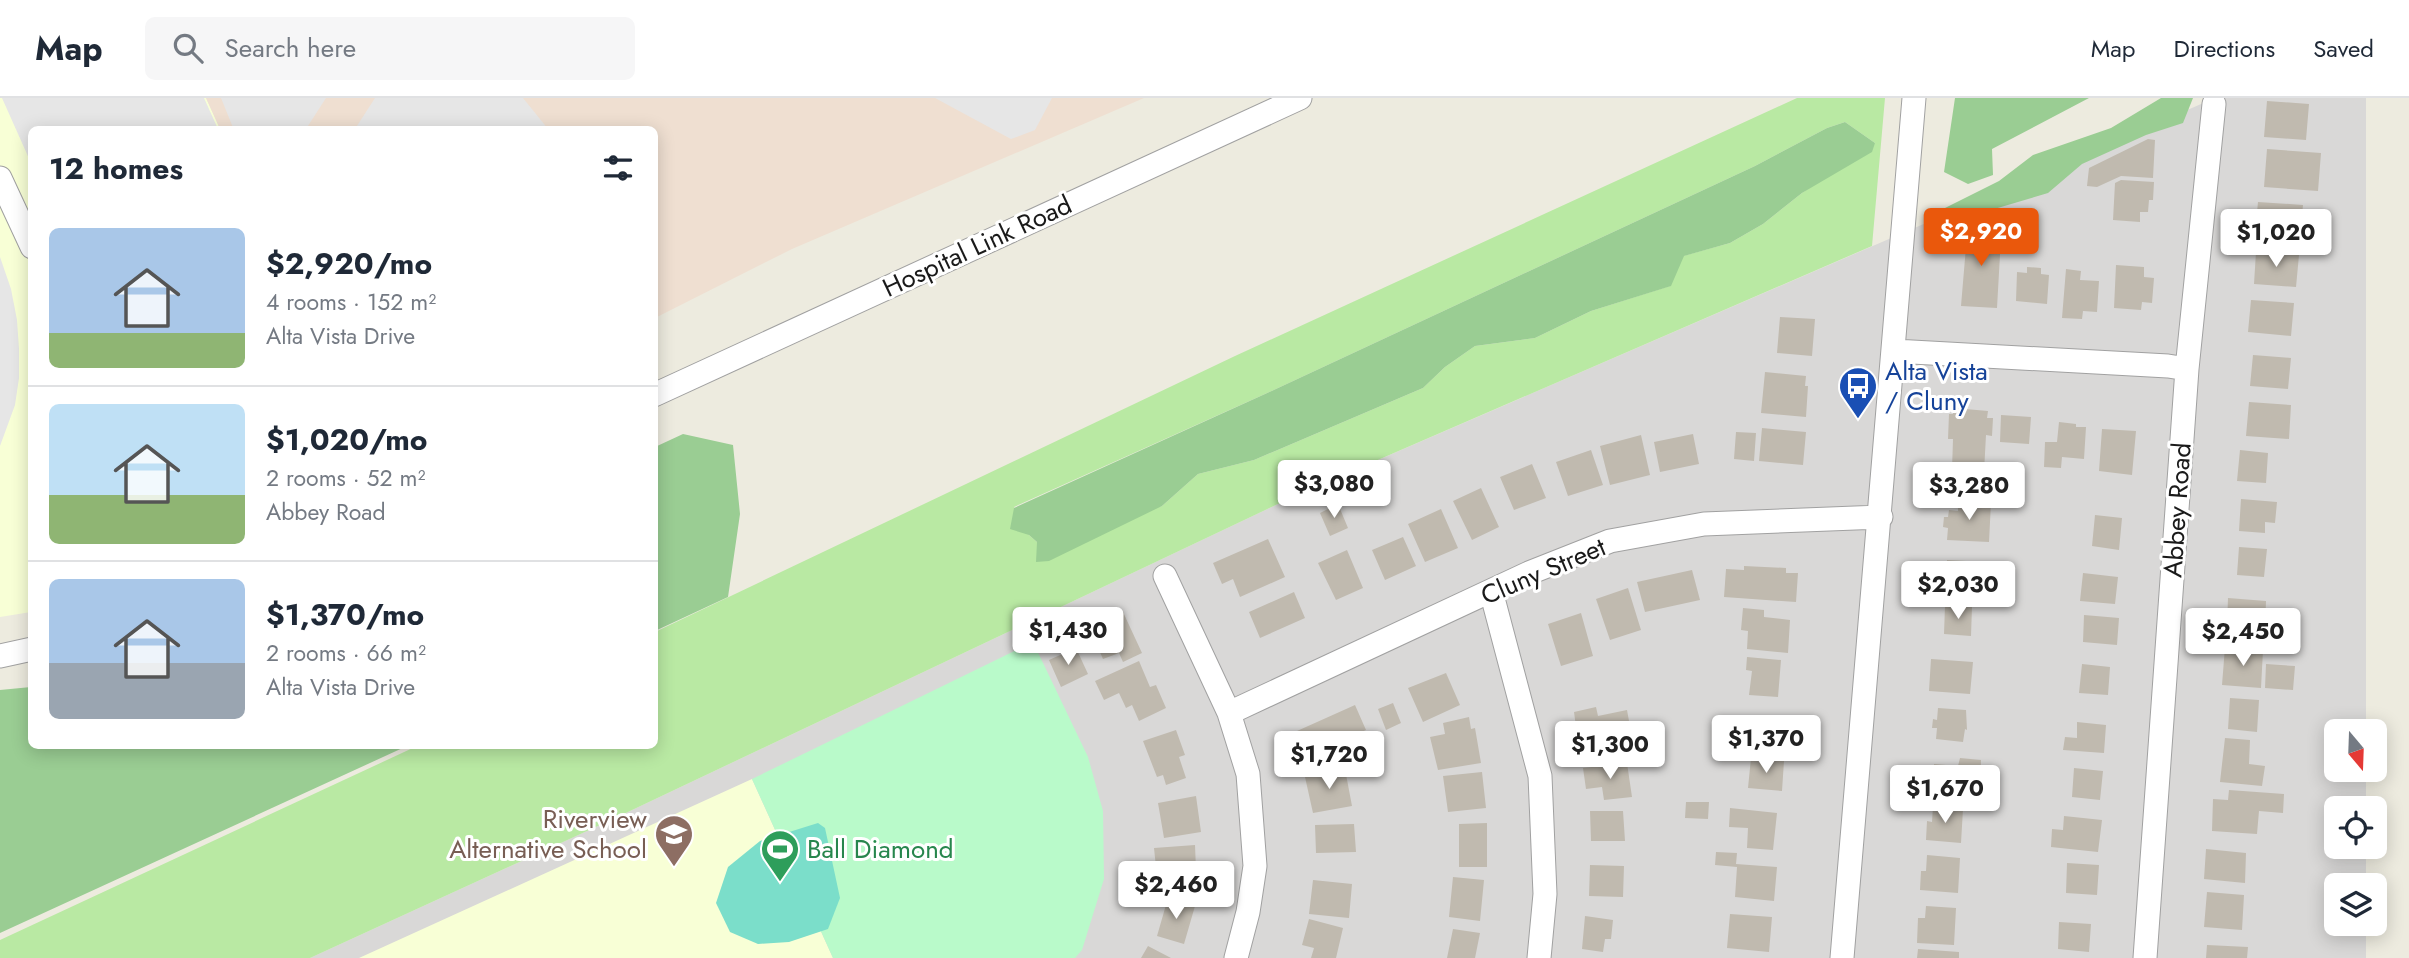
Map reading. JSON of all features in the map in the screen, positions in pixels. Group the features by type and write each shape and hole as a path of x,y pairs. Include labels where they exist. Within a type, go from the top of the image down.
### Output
{"street":[{"name":"Hospital Link Road","path":"658,393 1300,98"},
{"path":"1842,958 1914,98"},
{"name":"Abbey Road","path":"2145,958 2187,369 2214,104"},
{"path":"0,178 28,238"},
{"path":"1894,351 2187,369"},
{"name":"Cluny Street","path":"1229,713 1568,556 1610,541 1704,524 1881,517"},
{"path":"1165,576 1229,713 1248,774 1255,866 1248,912 1236,958"},
{"path":"1491,591 1540,776 1545,894 1538,958"},
{"path":"0,656 28,650"}],"shaded area":[{"path":"0,98 206,98 219,126 28,126 28,612 0,617"},
{"path":"2,98 204,98 217,126 28,126 28,156"},
{"path":"206,98 1144,98 792,249 658,316 658,126 219,126"},
{"path":"221,98 326,98 308,126 232,126"},
{"path":"375,98 523,98 546,126 357,126"},
{"path":"935,98 1052,98 1035,130 1011,139"},
{"path":"2215,98 2366,98 2366,719 2324,719 2324,782 2366,782 2366,796 2324,796 2324,859 2366,859 2366,873 2324,873 2324,936 2366,936 2366,958 310,958 611,820 1297,495"},
{"path":"0,257 11,289 17,320 19,378 15,405 0,446"},
{"path":"1033,642 1088,757 1103,811 1104,879 1082,950 1075,958 833,958 752,779"},
{"name":"Riverview Alternative School","path":"752,779 833,958 359,958"},
{"name":"Ball Diamond","path":"818,823 825,828 840,898 828,929 789,942 758,944 730,932 716,903 728,867 760,841"}],"green space":[{"path":"1797,98 1885,98 1872,246 1297,495 611,820 310,958 0,958 0,940 411,749 658,749 658,631 1235,356","holes":["1845,122 1875,143 1802,193 1763,224 1730,243 1683,256 1670,286 1591,311 1535,338 1475,346 1445,367 1423,388 1254,460 1198,474 1162,506 1037,542 1029,535 1014,507 1265,394 1755,166 1827,128"]},
{"path":"1955,98 2089,98 1992,149 1993,175 1968,184 1944,172"},
{"path":"2161,98 2193,98 2183,123 2146,135 2082,164 2048,193 1947,223 1941,210 1999,181 2033,155 2111,128"},
{"path":"1845,122 1875,143 1872,152 1802,193 1763,224 1730,243 1684,256 1671,286 1591,311 1535,338 1475,346 1445,367 1423,388 1254,460 1198,474 1162,506 1049,561 1036,562 1037,542 1029,535 1010,529 1014,508 1265,394 1755,166 1827,128"},
{"path":"683,434 733,445 740,514 728,597 658,630 658,446"},
{"path":"28,687 28,749 400,749 0,933 0,690"}],"building":[{"path":"2267,101 2309,104 2306,140 2264,137"},
{"path":"2148,139 2155,140 2153,178 2121,176 2097,187 2087,186 2089,168"},
{"path":"2267,149 2321,153 2318,191 2264,187"},
{"path":"2121,180 2154,182 2153,200 2149,200 2148,212 2140,212 2140,222 2113,220 2115,183"},
{"path":"2258,202 2303,205 2300,236 2255,234"},
{"path":"1968,223 1990,224 1989,236 2001,237 1997,308 1961,306"},
{"path":"2256,252 2299,255 2296,287 2254,284"},
{"path":"2116,265 2144,267 2144,277 2154,278 2152,303 2142,302 2141,310 2114,308"},
{"path":"2027,267 2041,268 2041,274 2049,275 2047,304 2016,301 2017,272 2027,273"},
{"path":"2066,269 2081,271 2080,280 2099,281 2097,312 2083,311 2082,319 2062,318"},
{"path":"2251,300 2294,303 2291,336 2248,332"},
{"path":"1780,317 1815,319 1812,356 1777,353"},
{"path":"2253,355 2291,358 2288,389 2250,386"},
{"path":"1765,372 1806,376 1806,417 1761,413"},
{"path":"2249,402 2291,405 2289,439 2246,436"},
{"path":"1954,408 1988,411 1987,418 1993,418 1992,436 1986,435 1984,472 1952,470 1953,439 1948,439 1949,414 1953,414"},
{"path":"2001,415 2031,417 2029,444 2000,442"},
{"path":"2059,422 2086,427 2084,459 2062,457 2061,468 2044,467 2045,442 2057,442"},
{"path":"1762,428 1806,432 1803,465 1759,461"},
{"path":"2102,429 2136,431 2132,475 2099,471"},
{"path":"1736,432 1756,433 1754,461 1734,459"},
{"path":"1693,434 1699,464 1660,472 1654,442"},
{"path":"1641,435 1650,475 1610,485 1600,446"},
{"path":"1591,450 1603,485 1568,496 1556,462"},
{"path":"2240,450 2268,453 2266,483 2237,481"},
{"path":"1532,464 1546,498 1514,510 1500,477"},
{"path":"1481,488 1499,527 1472,540 1453,501"},
{"path":"2241,499 2277,502 2275,523 2265,522 2265,533 2239,531"},
{"path":"1958,500 1991,502 1989,542 1947,540 1948,528 1943,527 1944,517 1948,517 1949,510 1958,511"},
{"path":"1338,504 1348,528 1330,536 1320,513"},
{"path":"1441,509 1458,548 1425,562 1408,524"},
{"path":"2095,515 2122,518 2119,550 2092,546"},
{"path":"1403,537 1416,566 1385,580 1372,550"},
{"path":"1268,539 1285,577 1240,597 1233,579 1222,584 1213,563"},
{"path":"2239,547 2267,549 2264,577 2237,575"},
{"path":"1347,550 1363,588 1336,600 1318,563"},
{"path":"1947,560 1986,562 1985,595 1945,592"},
{"path":"1744,566 1786,568 1786,573 1798,573 1796,602 1724,597 1726,569 1744,570"},
{"path":"1692,570 1700,600 1645,612 1637,582"},
{"path":"2083,573 2118,577 2115,604 2080,601"},
{"path":"1628,588 1641,630 1610,640 1596,599"},
{"path":"1294,592 1305,618 1260,638 1249,612"},
{"path":"2228,598 2266,601 2265,629 2227,626"},
{"path":"1945,606 1972,607 1971,636 1944,634"},
{"path":"1743,608 1764,610 1764,617 1790,620 1788,653 1747,649 1748,631 1741,630"},
{"path":"1123,612 1142,653 1123,662 1119,653 1103,659 1089,627"},
{"path":"1581,613 1593,656 1561,666 1548,624"},
{"path":"2084,615 2119,618 2117,645 2083,642"},
{"path":"2275,627 2295,628 2294,642 2274,641"},
{"path":"2225,647 2263,650 2261,688 2222,685"},
{"path":"1076,648 1088,674 1061,687 1049,660"},
{"path":"1747,657 1781,660 1778,697 1749,695 1752,671 1746,670"},
{"path":"1931,659 1973,662 1970,694 1929,691"},
{"path":"1139,661 1150,687 1156,685 1166,708 1139,721 1132,705 1126,708 1119,693 1104,700 1095,681"},
{"path":"2082,664 2110,667 2108,695 2079,693"},
{"path":"2266,664 2295,666 2293,690 2265,688"},
{"path":"1446,673 1460,705 1423,722 1408,688"},
{"path":"2230,698 2259,700 2257,732 2228,729"},
{"path":"1393,703 1401,723 1386,730 1378,709"},
{"path":"1355,705 1366,730 1355,735 1359,744 1312,764 1297,731"},
{"path":"1596,707 1598,716 1627,710 1633,743 1586,751 1582,733 1577,734 1574,712"},
{"path":"1938,708 1966,710 1967,730 1965,729 1963,742 1936,739 1937,728 1932,728 1933,719 1937,720"},
{"path":"1746,716 1780,718 1778,751 1744,750"},
{"path":"1469,717 1471,729 1475,728 1481,763 1438,770 1430,737 1445,734 1443,723"},
{"path":"2077,722 2106,725 2104,753 2063,750 2065,737 2077,738"},
{"path":"1176,730 1185,755 1179,757 1186,778 1166,785 1163,775 1157,777 1143,741"},
{"path":"2225,738 2250,740 2249,764 2265,766 2262,786 2220,782"},
{"path":"1751,758 1784,761 1782,791 1748,788"},
{"path":"1960,758 1981,760 1980,796 1933,793 1934,764 1958,766"},
{"path":"1627,763 1632,797 1604,800 1602,787 1586,789 1583,768"},
{"path":"2074,768 2103,771 2100,800 2072,797"},
{"path":"1345,769 1352,806 1313,813 1305,777"},
{"path":"1482,772 1486,808 1448,812 1443,776"},
{"path":"2229,790 2284,794 2283,813 2259,811 2257,834 2212,831 2213,799 2228,800"},
{"path":"1196,796 1201,832 1164,838 1158,803"},
{"path":"1686,802 1709,802 1708,819 1685,818"},
{"path":"1933,806 1963,809 1961,843 1926,840 1927,821 1932,822"},
{"path":"1730,808 1777,813 1773,850 1747,848 1748,828 1729,827"},
{"path":"1590,811 1623,811 1625,841 1591,841"},
{"path":"2064,816 2102,820 2098,852 2051,847 2052,829 2063,830"},
{"path":"1487,823 1487,867 1459,867 1459,824"},
{"path":"1354,824 1356,852 1316,853 1315,825"},
{"path":"1195,845 1196,870 1203,870 1204,885 1181,886 1180,875 1157,877 1154,848"},
{"path":"2206,849 2246,853 2245,883 2204,879"},
{"path":"1716,852 1737,853 1736,864 1777,867 1774,901 1735,897 1737,867 1715,865"},
{"path":"1927,855 1960,858 1958,893 1920,890 1921,871 1926,871"},
{"path":"2067,863 2099,865 2097,895 2066,893"},
{"path":"1590,865 1624,866 1623,897 1589,896"},
{"path":"1453,877 1484,880 1480,921 1449,917"},
{"path":"1313,880 1352,884 1349,918 1309,914"},
{"path":"2207,892 2244,895 2242,930 2204,927"},
{"path":"1168,898 1195,906 1184,944 1157,936"},
{"path":"1926,906 1956,908 1954,945 1917,943 1918,918 1925,918"},
{"path":"1730,914 1772,917 1769,952 1727,948"},
{"path":"1585,916 1613,920 1611,939 1605,939 1603,952 1582,949"},
{"path":"1309,919 1343,928 1336,958 1311,958 1314,948 1302,945"},
{"path":"2059,922 2091,924 2089,952 2058,949"},
{"path":"1453,929 1480,933 1475,958 1447,958"},
{"path":"2207,945 2248,947 2247,958 2206,958"},
{"path":"1148,946 1171,958 1141,958"},
{"path":"1918,949 1959,952 1959,958 1917,958"}],"place":[{"name":"Alta Vista / Cluny","path":"1858,420"},
{"name":"Riverview Alternative School","path":"674,868"},
{"name":"Ball Diamond","path":"780,883"}]}
